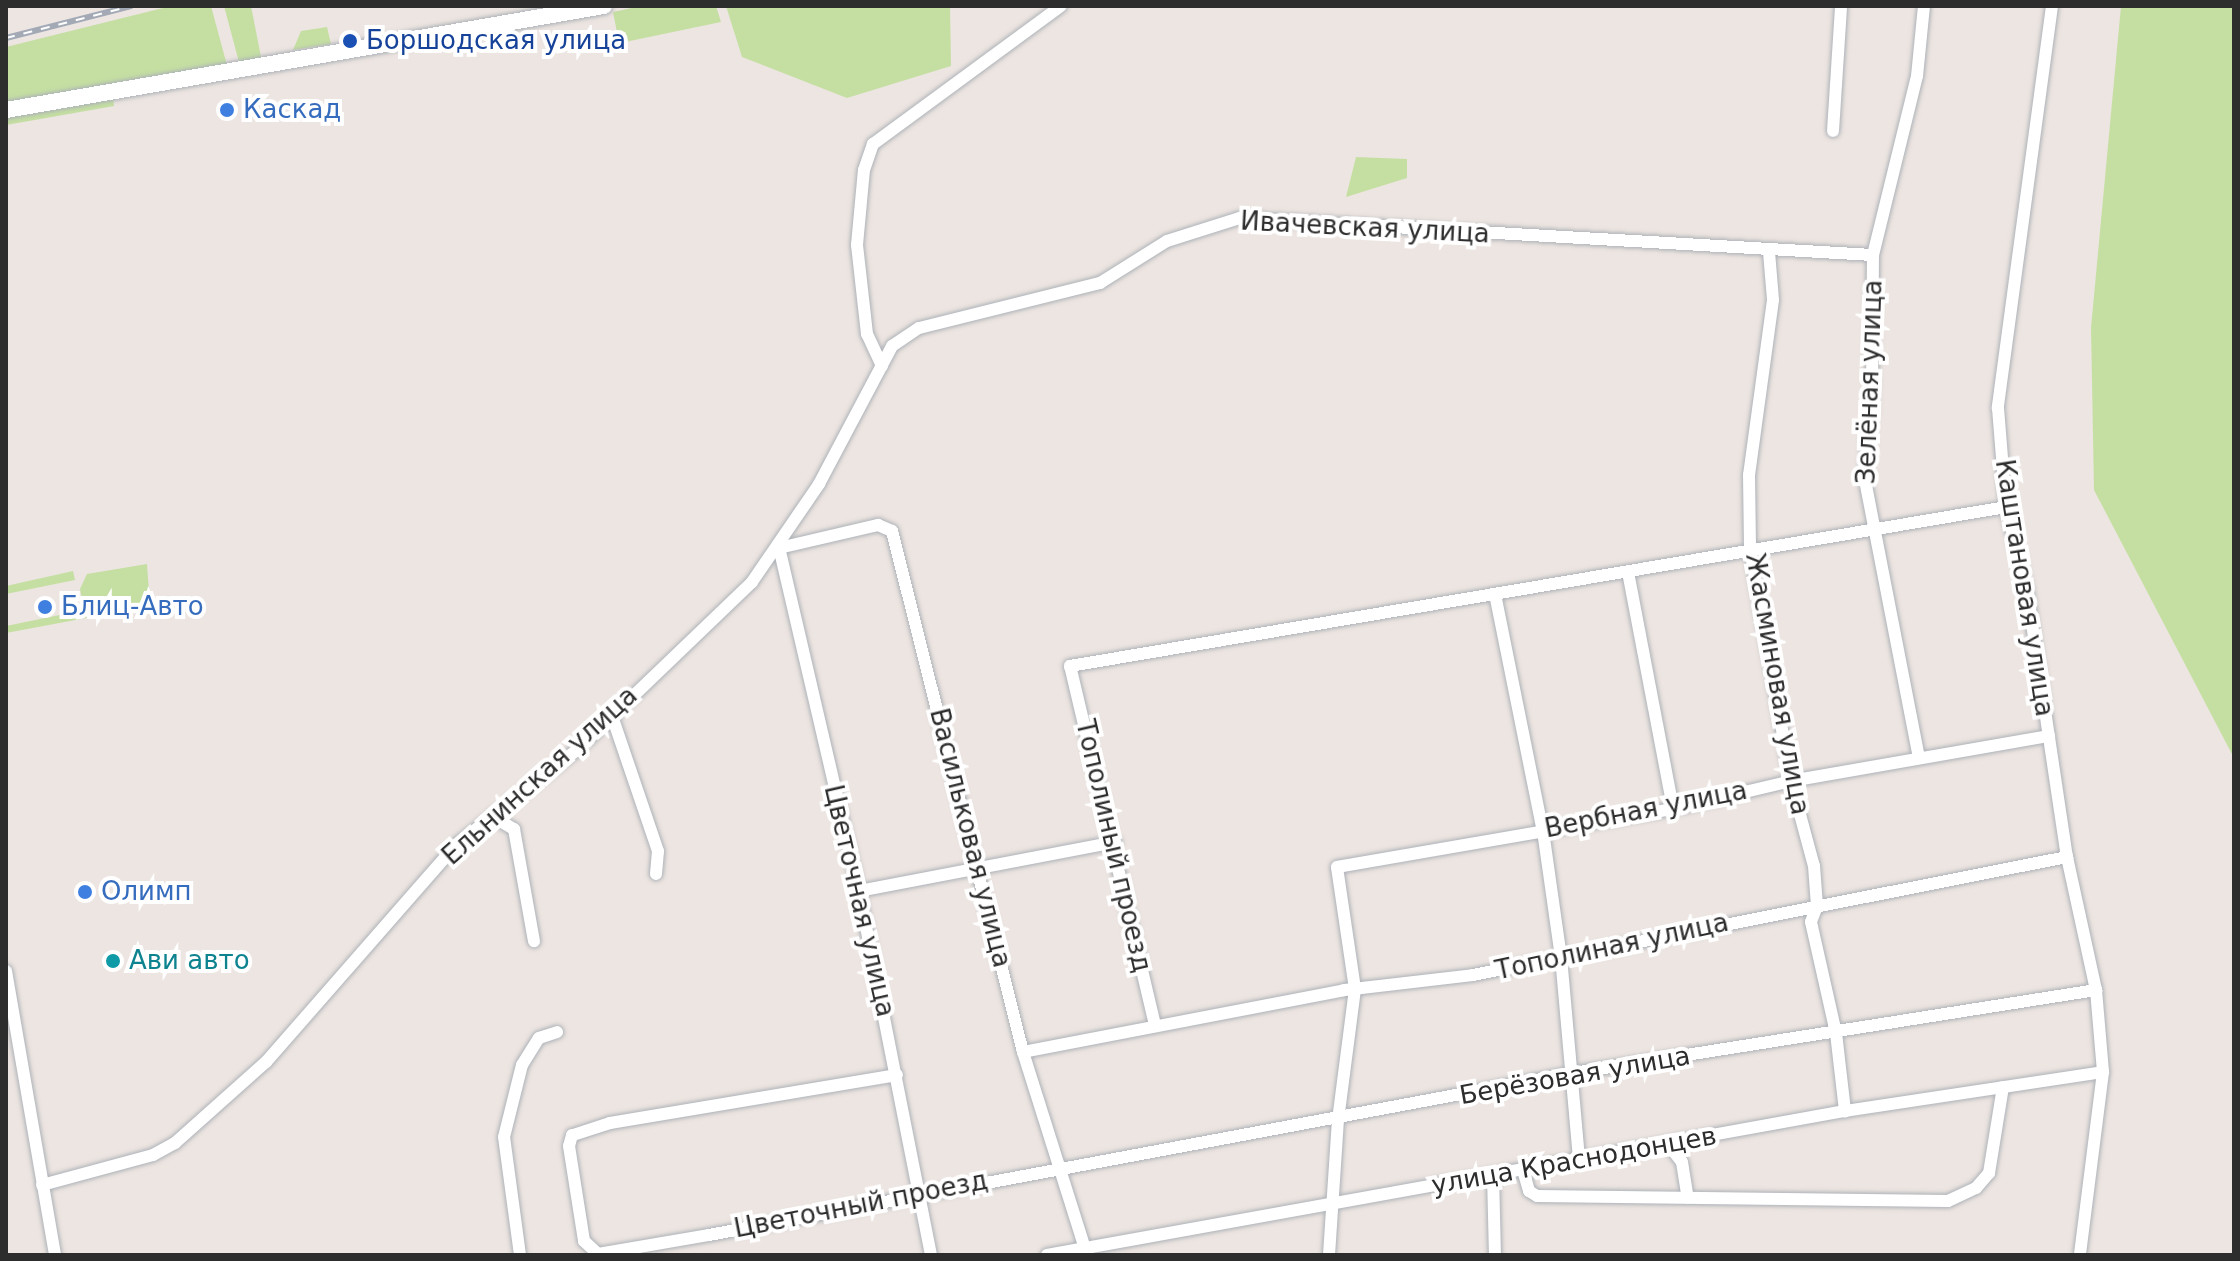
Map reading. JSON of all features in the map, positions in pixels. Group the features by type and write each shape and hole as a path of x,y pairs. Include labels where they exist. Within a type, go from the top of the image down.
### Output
{"street":[{"path":"6,110 604,6"},
{"path":"882,366 867,334 857,245 864,170 873,144 1061,6"},
{"path":"1833,131 1841,6"},
{"name":"Зелёная улица","path":"1919,758 1895,612 1870,526 1865,480 1872,394 1873,255 1917,76 1924,6"},
{"name":"Каштановая улица","path":"2052,6 1998,408 2006,507 2027,590 2067,857 2096,990 2103,1072 2080,1255"},
{"name":"Ивачевская улица","path":"892,346 919,328 1100,283 1167,241 1240,218 1769,252 1873,255"},
{"name":"Жасминовая улица","path":"1769,252 1773,300 1749,475 1750,548 1791,781 1814,866 1817,906 1811,922 1836,1033 1845,1111"},
{"name":"Ельнинская улица","path":"42,1185 153,1155 194,1128 266,1062 456,845 612,716 752,582 779,548 892,346"},
{"path":"1579,1159 1561,957 1543,831 1495,594 1870,526 2006,507"},
{"name":"Васильковая улица","path":"779,548 878,525 892,531 1023,1052 1055,1168 1085,1251"},
{"name":"Цветочная улица","path":"779,548 859,891 931,1255"},
{"path":"1628,572 1673,809"},
{"name":"Тополиный проезд","path":"1155,1025 1115,842 1070,666 1495,594"},
{"path":"612,716 658,851 656,874"},
{"name":"Вербная улица","path":"1355,989 1337,867 1673,809 1791,781 2049,736"},
{"path":"492,816 514,829 534,941"},
{"path":"859,891 1115,842"},
{"name":"Тополиная улица","path":"1023,1052 1355,989 1473,975 2067,857"},
{"path":"6,971 55,1255"},
{"path":"1329,1255 1338,1120 1355,989"},
{"name":"Берёзовая улица","path":"1055,1168 1338,1120 1573,1073 2096,990"},
{"path":"520,1255 504,1137 522,1065 539,1038 557,1032"},
{"name":"улица Краснодонцев","path":"1047,1255 1085,1251 1845,1111 2103,1072"},
{"name":"Цветочный проезд","path":"897,1075 610,1123 572,1135 569,1146 584,1241 598,1254 1055,1168"},
{"path":"1523,1170 1529,1191 1537,1196 1948,1201 1976,1188 1989,1173 2003,1087"},
{"path":"1667,1143 1682,1162 1688,1198"},
{"path":"1493,1175 1495,1255"}],"green space":[{"path":"171,6 211,6 228,69 6,106 6,47"},
{"path":"224,6 251,6 262,62 240,66"},
{"path":"641,6 716,6 721,22 625,42 620,48 613,12"},
{"path":"726,6 950,6 951,66 847,98 742,57"},
{"path":"2121,6 2234,6 2234,758 2094,490 2091,328"},
{"path":"327,27 331,44 293,50 301,31"},
{"path":"113,97 114,106 6,125 6,116"},
{"path":"1356,157 1407,159 1407,178 1346,197"},
{"path":"147,564 150,606 6,633 6,626 84,610 80,589 87,574"},
{"path":"73,571 75,580 6,594 6,586"}],"railway":[{"path":"6,38 132,6"}],"place":[{"name":"Боршодская улица","path":"350,41"},
{"name":"Каскад","path":"227,110"},
{"name":"Блиц-Авто","path":"45,607"},
{"name":"Олимп","path":"85,892"},
{"name":"Ави авто","path":"113,961"}]}
